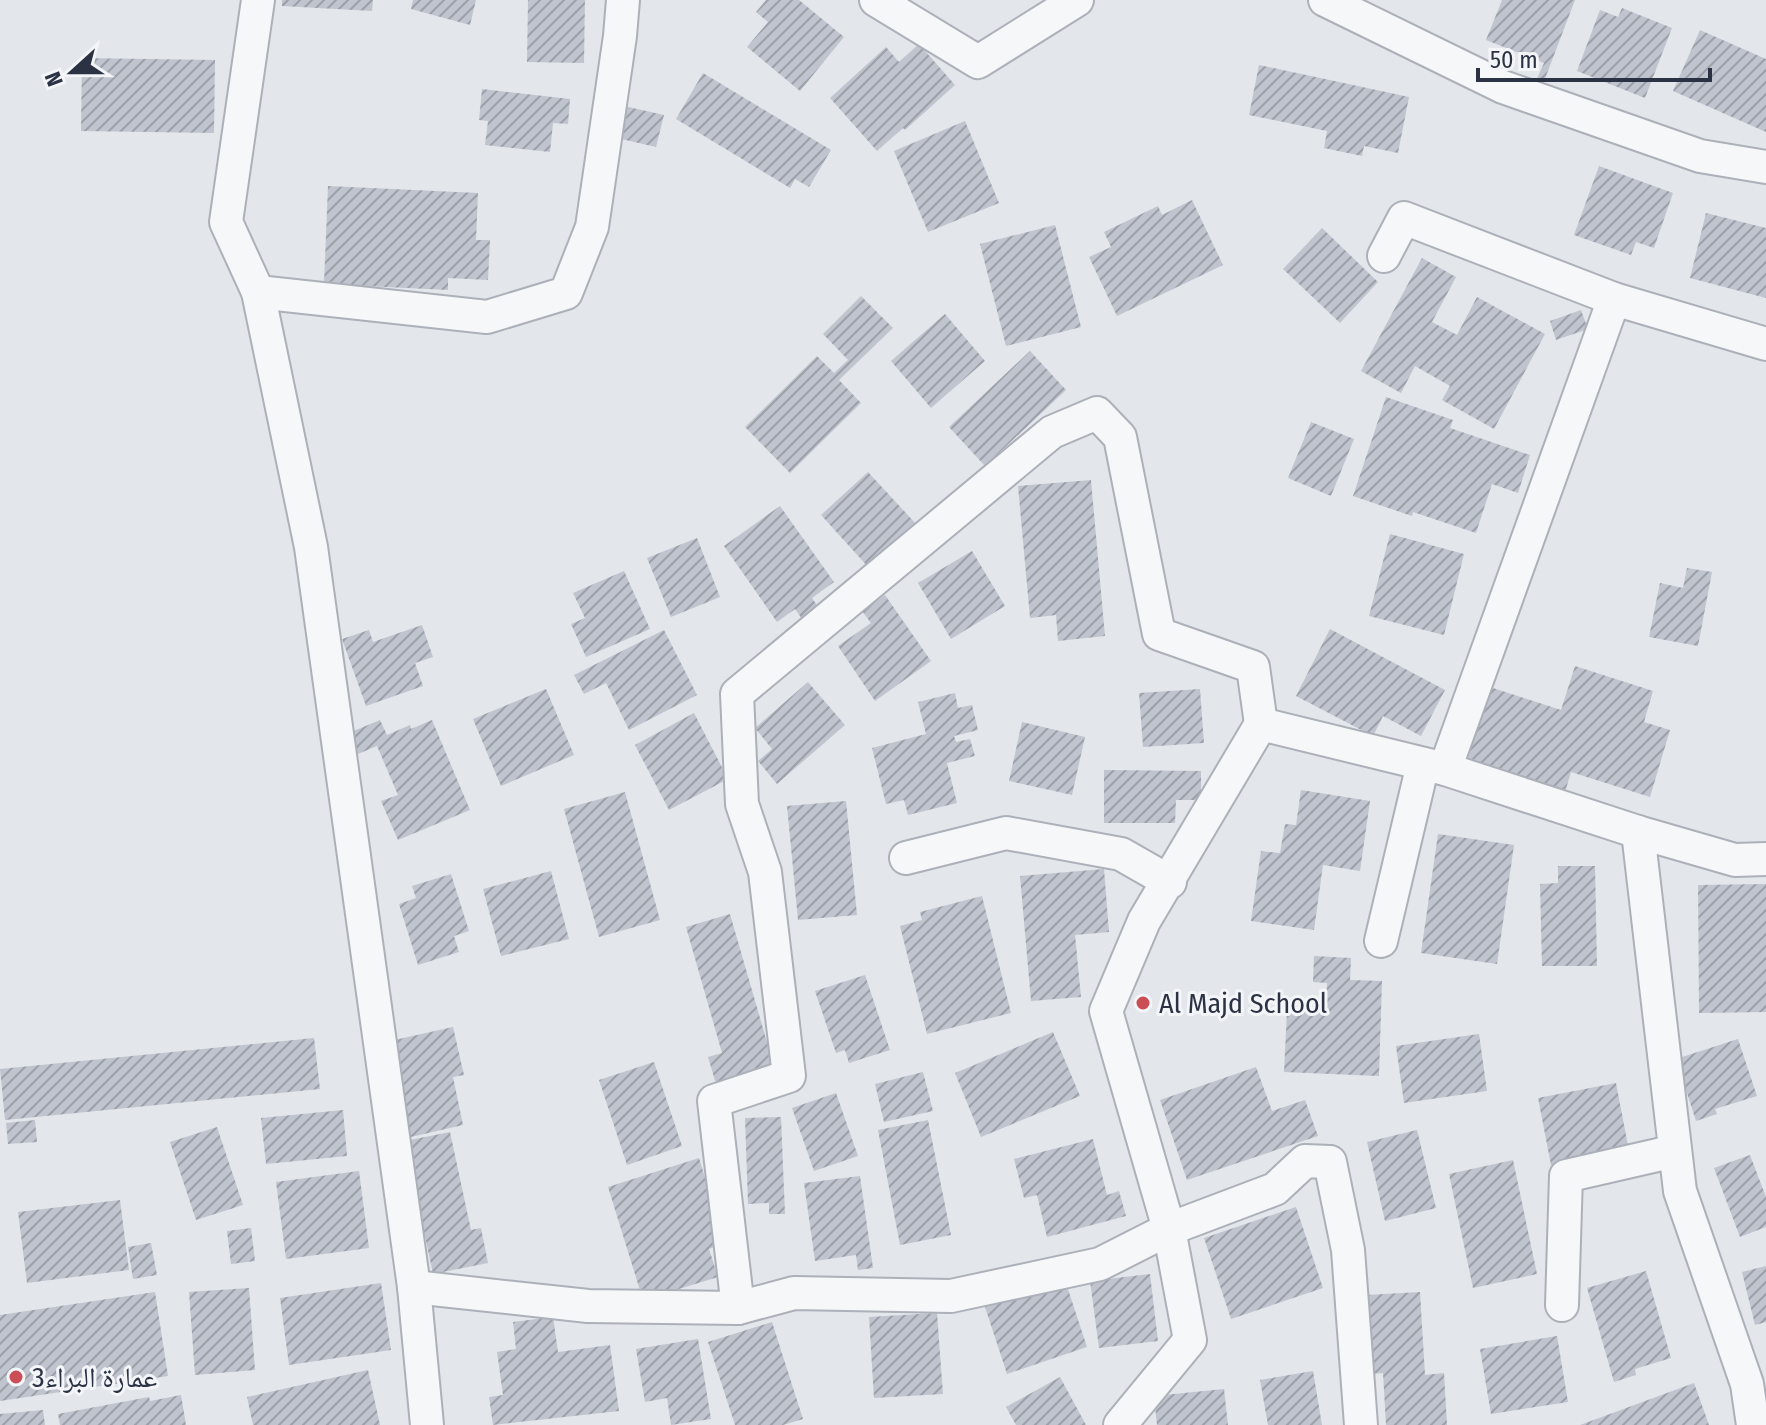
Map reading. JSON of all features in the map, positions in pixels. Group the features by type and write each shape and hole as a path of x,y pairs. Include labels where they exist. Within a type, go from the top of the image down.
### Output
{"street":[{"path":"258,0 226,222 258,292 311,547 414,1287 427,1425"},
{"path":"258,292 487,317 566,293 592,227 623,0"},
{"path":"876,0 978,62 1077,0"},
{"path":"1325,0 1503,87 1700,156 1766,167"},
{"path":"1384,256 1404,218 1614,299 1766,344"},
{"path":"1381,941 1434,766 1614,299"},
{"path":"738,1308 714,1101 789,1076 765,872 742,804 737,694 1052,432 1097,413 1120,437 1159,634 1253,667 1261,724 1170,882 1144,921 1106,1011 1169,1229 1190,1340 1120,1425"},
{"path":"1261,724 1434,766 1735,860 1766,859"},
{"path":"1638,832 1680,1191 1747,1384 1753,1425"},
{"path":"906,858 1006,833 1121,854 1170,882"},
{"path":"1562,1305 1566,1176 1675,1151"},
{"path":"414,1287 588,1306 738,1308 794,1293 951,1296 1100,1264 1169,1229 1275,1189 1305,1161 1330,1162 1348,1250 1361,1425"}],"building":[{"path":"282,0 373,0 372,11 282,6"},
{"path":"413,0 476,0 470,25 411,9"},
{"path":"528,0 585,0 584,63 527,62"},
{"path":"766,0 799,0 844,37 800,91 747,47 768,22 756,12"},
{"path":"1502,0 1575,0 1543,84 1536,81 1544,63 1486,40"},
{"path":"1622,8 1672,28 1645,98 1577,71 1600,10 1618,17"},
{"path":"1700,30 1766,59 1766,132 1673,91"},
{"path":"919,44 955,85 877,151 830,98 886,47 899,62"},
{"path":"82,58 215,60 214,133 81,131"},
{"path":"1259,65 1409,97 1398,153 1364,146 1362,156 1324,148 1327,131 1249,115"},
{"path":"703,73 831,150 809,187 795,179 790,188 676,119"},
{"path":"482,89 570,99 568,124 553,123 550,152 485,145 488,121 479,120"},
{"path":"624,106 664,115 656,147 617,138"},
{"path":"965,121 999,203 928,232 894,151"},
{"path":"1599,166 1673,193 1654,248 1636,242 1631,255 1574,235"},
{"path":"328,186 478,193 476,240 490,240 488,280 448,278 448,290 324,284"},
{"path":"1192,200 1223,265 1117,316 1089,257 1111,247 1104,232 1158,206 1162,215"},
{"path":"1706,213 1766,228 1766,298 1690,278"},
{"path":"1055,225 1081,327 1006,346 980,244"},
{"path":"1322,228 1378,282 1340,323 1283,269"},
{"path":"1422,258 1456,277 1432,322 1457,335 1477,297 1545,334 1494,429 1442,400 1450,386 1415,366 1401,393 1361,371"},
{"path":"861,296 893,328 839,380 861,403 790,473 745,427 817,356 834,373 848,360 823,334"},
{"path":"1581,310 1588,329 1556,340 1550,321"},
{"path":"945,314 985,361 931,408 891,361"},
{"path":"1030,351 1066,390 985,466 949,427"},
{"path":"1386,397 1453,420 1450,428 1530,455 1518,493 1492,484 1476,533 1353,496"},
{"path":"1311,422 1354,439 1331,496 1288,478"},
{"path":"868,472 917,525 870,569 821,515"},
{"path":"1091,480 1105,636 1058,641 1056,615 1030,618 1018,486"},
{"path":"780,506 834,582 812,598 823,614 807,626 795,609 777,622 724,546"},
{"path":"1390,534 1464,554 1444,635 1369,616"},
{"path":"697,538 720,597 671,617 647,558"},
{"path":"972,551 1005,606 951,639 918,583"},
{"path":"1687,568 1712,572 1698,646 1649,637 1660,583 1683,588"},
{"path":"624,571 650,629 586,657 571,624 585,618 573,593"},
{"path":"885,595 931,661 875,701 838,646 871,623 862,611"},
{"path":"422,625 433,657 415,663 423,686 366,706 342,639 369,630 373,642"},
{"path":"1330,629 1445,690 1421,736 1383,716 1373,736 1296,696"},
{"path":"664,630 697,695 629,730 606,683 584,694 574,675"},
{"path":"1575,666 1653,691 1644,722 1670,730 1650,797 1571,772 1563,799 1465,768 1490,687 1561,710"},
{"path":"808,682 845,725 777,784 758,761 772,749 755,728"},
{"path":"546,689 574,755 501,786 473,719"},
{"path":"1200,689 1204,743 1143,747 1139,693"},
{"path":"955,693 958,708 972,705 978,730 954,736 956,742 970,739 975,756 947,763 957,803 908,815 904,800 886,804 872,748 926,734 918,702"},
{"path":"694,713 728,779 669,810 635,745"},
{"path":"380,720 387,735 432,720 470,810 398,840 381,801 398,795 377,746 353,756 344,735"},
{"path":"1022,722 1085,737 1072,795 1009,781"},
{"path":"1104,770 1201,771 1201,800 1176,800 1175,823 1104,823"},
{"path":"1301,790 1370,801 1360,871 1323,865 1314,930 1251,921 1261,851 1280,853 1285,824 1296,825"},
{"path":"625,792 660,920 599,937 564,809"},
{"path":"846,801 857,915 798,920 787,806"},
{"path":"1438,834 1514,845 1497,964 1421,953"},
{"path":"1558,866 1595,866 1597,966 1542,966 1540,884 1558,883"},
{"path":"1104,869 1109,932 1075,935 1081,997 1031,1001 1020,876"},
{"path":"551,871 569,939 501,956 483,889"},
{"path":"451,874 469,931 454,936 459,952 418,965 399,904 416,898 412,886"},
{"path":"1766,884 1766,1012 1699,1013 1698,885"},
{"path":"982,896 1011,1013 927,1034 900,926 922,920 920,912"},
{"path":"730,914 775,1070 717,1087 708,1057 722,1053 686,927"},
{"path":"1314,956 1351,958 1350,980 1382,981 1379,1076 1284,1072 1287,1011 1326,1013 1327,983 1313,982"},
{"path":"865,975 890,1050 849,1063 845,1050 836,1053 815,991"},
{"path":"453,1027 464,1075 453,1077 463,1125 411,1137 390,1041"},
{"path":"1053,1032 1080,1096 981,1137 955,1073"},
{"path":"1479,1034 1487,1091 1404,1103 1396,1046"},
{"path":"314,1038 320,1089 5,1120 0,1069"},
{"path":"1738,1039 1757,1096 1715,1109 1717,1114 1696,1121 1676,1059"},
{"path":"654,1062 682,1146 627,1165 599,1080"},
{"path":"1256,1067 1272,1111 1305,1100 1318,1136 1187,1180 1160,1100"},
{"path":"923,1072 933,1111 884,1122 875,1084"},
{"path":"1616,1083 1629,1151 1551,1165 1538,1098"},
{"path":"836,1093 858,1156 814,1171 792,1108"},
{"path":"343,1110 347,1156 266,1164 261,1118"},
{"path":"781,1117 785,1214 769,1214 769,1203 748,1204 745,1118"},
{"path":"35,1120 37,1142 8,1144 6,1123"},
{"path":"928,1120 951,1235 900,1245 878,1130"},
{"path":"217,1127 243,1205 196,1220 170,1142"},
{"path":"1417,1130 1436,1208 1385,1221 1367,1142"},
{"path":"450,1132 471,1230 481,1228 488,1263 433,1274 405,1141"},
{"path":"1093,1139 1107,1195 1119,1191 1126,1216 1047,1237 1037,1195 1024,1198 1014,1159"},
{"path":"1750,1155 1766,1197 1766,1227 1740,1237 1714,1168"},
{"path":"699,1158 725,1243 709,1249 718,1277 643,1300 608,1187"},
{"path":"1513,1160 1537,1274 1473,1288 1449,1174"},
{"path":"359,1171 369,1248 286,1259 276,1182"},
{"path":"860,1176 873,1268 858,1270 856,1255 815,1261 804,1183"},
{"path":"120,1200 129,1270 27,1283 18,1212"},
{"path":"1296,1207 1323,1288 1231,1319 1204,1238"},
{"path":"251,1228 255,1261 231,1264 227,1231"},
{"path":"151,1243 157,1275 133,1279 128,1247"},
{"path":"1766,1266 1766,1322 1755,1325 1742,1272"},
{"path":"1646,1271 1671,1358 1635,1369 1636,1375 1614,1382 1587,1288"},
{"path":"1063,1274 1087,1347 1007,1374 983,1301"},
{"path":"1150,1274 1158,1341 1099,1348 1090,1281"},
{"path":"381,1283 391,1350 289,1365 280,1298"},
{"path":"249,1288 255,1370 195,1375 189,1292"},
{"path":"155,1292 168,1376 0,1401 0,1315"},
{"path":"1420,1292 1425,1375 1444,1373 1447,1425 1386,1425 1383,1373 1370,1374 1366,1295"},
{"path":"937,1313 943,1394 874,1398 869,1317"},
{"path":"553,1317 558,1352 610,1345 619,1411 493,1425 489,1397 503,1395 497,1352 516,1349 513,1322"},
{"path":"772,1322 803,1419 783,1425 735,1425 708,1342"},
{"path":"1557,1336 1568,1402 1491,1414 1480,1349"},
{"path":"698,1339 711,1419 671,1425 667,1398 645,1402 636,1349"},
{"path":"368,1370 380,1425 253,1425 247,1397"},
{"path":"1313,1371 1322,1425 1268,1425 1260,1380"},
{"path":"1060,1377 1086,1425 1016,1425 1006,1407"},
{"path":"1694,1383 1709,1425 1580,1425"},
{"path":"1224,1389 1228,1425 1157,1425 1154,1396"},
{"path":"181,1395 186,1425 60,1425 58,1414 149,1397 150,1401"},
{"path":"43,1410 45,1425 0,1425 0,1414"}],"place":[{"name":"Al Majd School","path":"1143,1003"},
{"name":"عمارة البراء3","path":"16,1377"}]}
